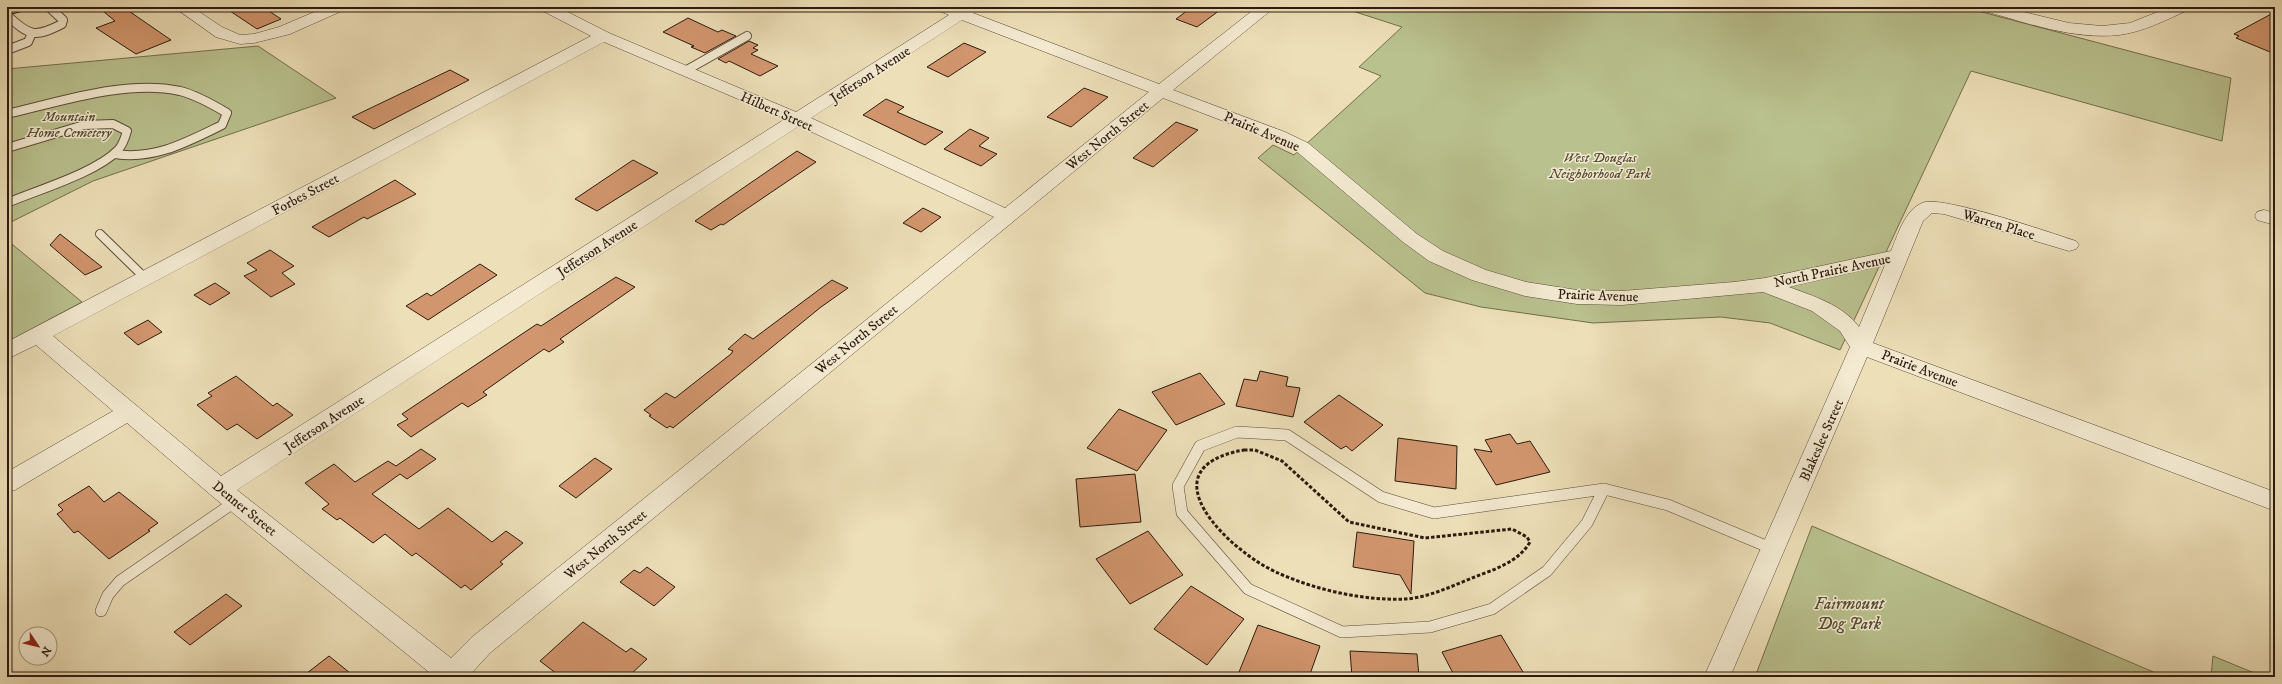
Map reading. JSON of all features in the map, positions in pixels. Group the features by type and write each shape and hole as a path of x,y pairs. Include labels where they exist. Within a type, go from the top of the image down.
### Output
{"main road":[{"path":"7,10 18,7"}],"street":[{"path":"182,7 220,32 240,40 258,38 339,7"},
{"name":"Hilbert Street","path":"546,7 603,36 799,119 1007,216"},
{"name":"Prairie Avenue","path":"942,7 967,11 1302,147 1353,189 1379,214 1436,256 1502,283 1577,297 1622,298 1765,285 1819,306 1847,326 1861,347 2275,502"},
{"name":"West North Street","path":"452,676 481,645 1007,216 1267,7"},
{"path":"1986,7 2064,26 2083,29 2119,30 2138,26 2183,7"},
{"name":"Jefferson Avenue","path":"228,495 799,119 967,11"},
{"name":"Forbes Street","path":"7,351 603,36"},
{"name":"Warren Place","path":"1928,207 1945,208 2069,246"},
{"name":"Blakeslee Street","path":"1717,677 1861,347 1915,218 1928,207"},
{"name":"North Prairie Avenue","path":"1765,285 1899,256"},
{"name":"Denner Street","path":"38,335 228,495 452,676"},
{"path":"7,483 128,412"}],"lane":[{"path":"7,50 28,42 32,35 45,32 62,24 63,20 49,7"},
{"path":"7,15 32,35"},
{"path":"685,71 747,36"},
{"path":"7,114 113,92 151,88 179,91 211,103 227,113 222,124 151,155 128,156 115,154"},
{"path":"7,148 84,125 114,124 127,131 124,143 115,154 88,168 7,203"},
{"path":"100,234 145,278"},
{"path":"1604,489 1587,523 1547,571 1492,609 1430,626 1342,632 1248,589 1182,513 1178,486 1200,446 1237,432 1288,435 1381,497 1434,513 1604,489 1668,505 1773,549"},
{"path":"101,611 108,595 120,581 228,495"}],"path":[{"path":"1244,450 1255,450 1269,454 1282,461 1349,522 1426,538 1512,528 1527,537 1530,542 1524,552 1480,576 1421,597 1384,598 1340,592 1298,580 1264,566 1251,556 1224,534 1199,502 1198,480 1201,471 1210,462 1221,455 1244,450"}],"green space":[{"name":"West Douglas Neighborhood Park","path":"1340,7 1963,7 2231,78 2222,141 1971,71 1840,350 1770,323 1721,317 1593,323 1481,307 1425,293 1258,158 1273,145 1294,155 1381,76 1359,67 1402,27"},
{"name":"Mountain Home Cemetery","path":"258,46 336,98 93,181 7,224 7,69"},
{"path":"7,240 82,302 7,342"},
{"name":"Fairmount Dog Park","path":"1812,526 2165,677 1755,677"},
{"path":"2213,656 2264,677 2211,677"}],"building":[{"path":"98,7 123,7 171,40 136,54 96,28 115,21"},
{"path":"224,7 263,7 281,19 257,29"},
{"path":"1192,7 1224,7 1197,27 1176,19"},
{"path":"2275,12 2275,54 2236,38 2239,36 2234,34"},
{"path":"688,18 718,32 722,30 736,36 705,53 691,47 694,46 663,32"},
{"path":"749,41 758,45 753,48 758,50 751,54 778,66 760,76 729,61 726,63 718,59"},
{"path":"964,43 986,52 948,77 927,67"},
{"path":"450,70 469,80 374,129 352,117"},
{"path":"1084,88 1108,97 1071,127 1047,117"},
{"path":"886,99 904,107 897,112 943,132 925,145 863,115"},
{"path":"1176,122 1198,130 1153,167 1133,158"},
{"path":"970,129 989,138 979,146 997,154 981,166 944,149"},
{"path":"797,151 816,162 723,225 721,224 711,230 695,221"},
{"path":"633,160 658,173 597,211 575,199"},
{"path":"395,180 416,194 367,219 364,217 329,237 312,227"},
{"path":"923,208 941,217 921,232 903,223"},
{"path":"60,234 102,267 85,275 50,245"},
{"path":"270,250 294,266 282,273 295,284 271,297 244,276 257,270 247,263"},
{"path":"480,264 497,275 428,320 406,306 427,293 431,296"},
{"path":"616,277 635,287 560,339 564,342 549,352 544,349 483,392 487,395 468,407 462,403 411,437 397,425 408,419 402,414 537,324 541,326"},
{"path":"832,280 848,288 821,307 673,428 670,426 667,428 649,416 651,415 644,410 666,393 675,398 731,354 733,351 728,349 745,334 753,339"},
{"path":"215,283 230,293 210,305 194,295"},
{"path":"148,320 162,332 138,345 124,333"},
{"path":"1260,371 1288,377 1286,386 1300,388 1293,417 1236,406 1244,379 1257,381"},
{"path":"1200,373 1225,404 1176,425 1152,392"},
{"path":"236,376 273,406 277,403 293,415 257,439 237,424 227,430 197,405 212,396 208,393"},
{"path":"1339,395 1383,425 1352,451 1346,446 1341,449 1304,422"},
{"path":"1119,409 1167,430 1137,471 1087,448"},
{"path":"1510,434 1517,444 1530,441 1550,472 1496,485 1474,449 1492,452 1485,440"},
{"path":"1398,438 1457,446 1456,489 1395,481"},
{"path":"421,449 436,459 407,479 400,474 372,494 419,529 448,508 492,542 506,531 523,543 500,562 503,564 471,590 465,585 461,588 416,553 412,556 385,534 373,543 340,518 337,520 322,509 329,504 305,483 334,464 355,482 388,461 396,466"},
{"path":"595,458 612,469 576,498 559,486"},
{"path":"1135,474 1141,522 1080,527 1076,479"},
{"path":"89,486 104,502 119,492 158,523 148,530 150,531 109,559 78,531 74,533 57,514 63,510 58,505"},
{"path":"1148,531 1183,575 1130,604 1096,559"},
{"path":"1357,532 1414,541 1411,594 1400,575 1353,567"},
{"path":"647,567 675,587 654,606 620,582 634,570 640,573"},
{"path":"1191,586 1244,619 1207,665 1154,629"},
{"path":"226,594 242,606 190,645 174,632"},
{"path":"583,622 626,652 631,648 647,659 628,677 561,677 540,661"},
{"path":"1258,625 1320,646 1309,677 1237,677"},
{"path":"1501,635 1526,677 1455,677 1442,652"},
{"path":"1350,651 1417,654 1419,677 1352,677"},
{"path":"329,656 355,677 302,677"}]}
